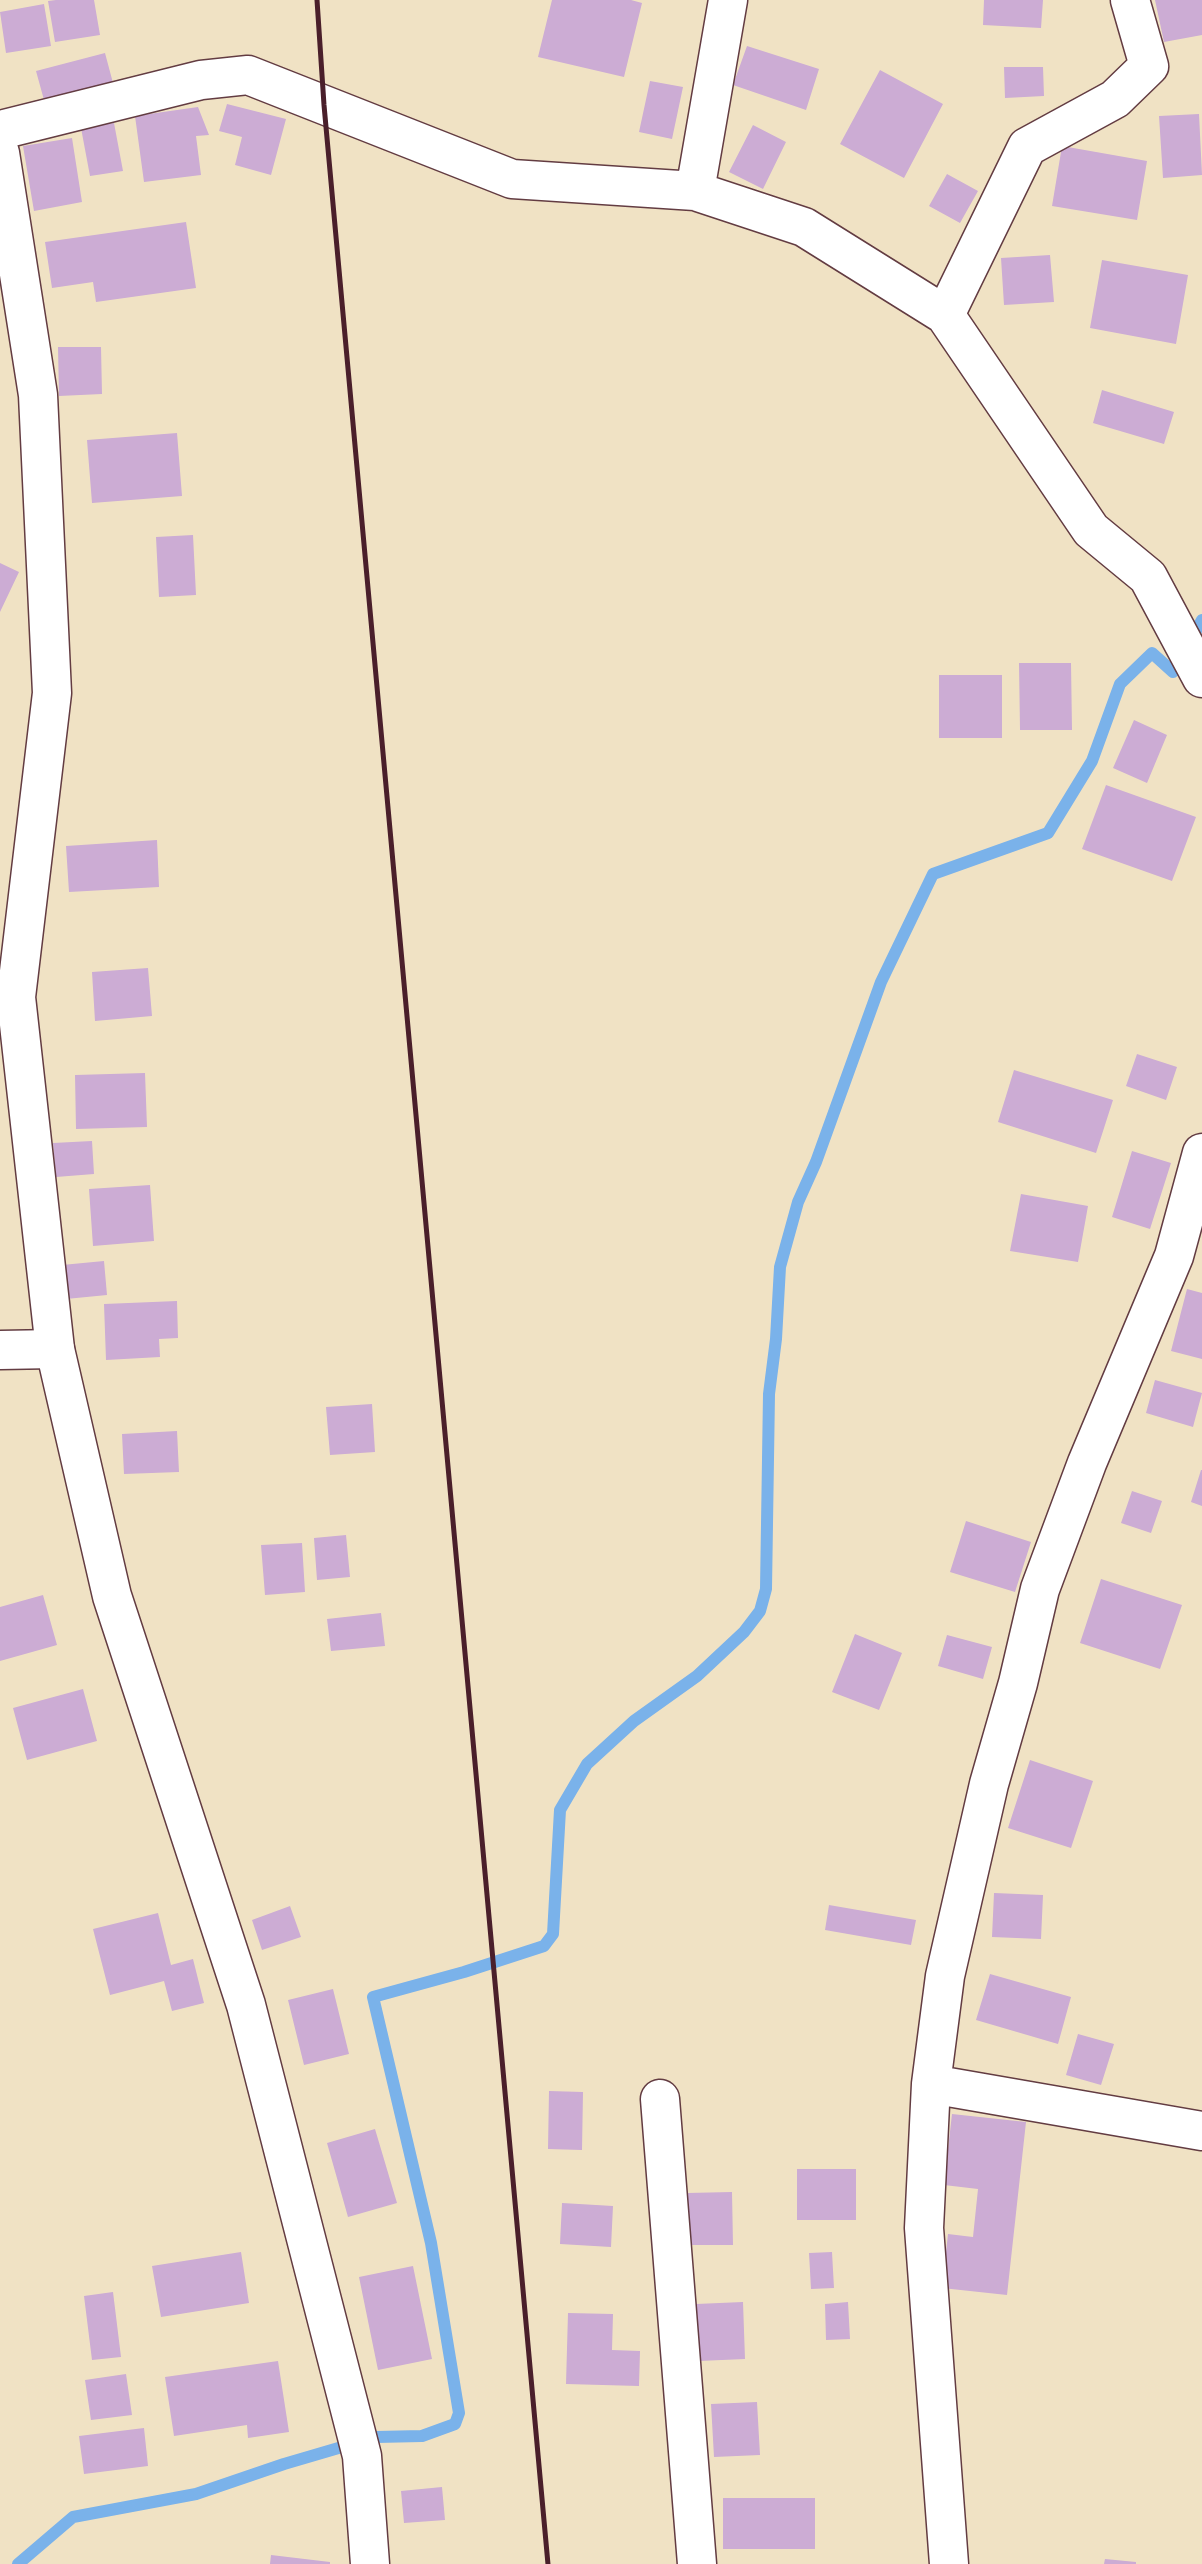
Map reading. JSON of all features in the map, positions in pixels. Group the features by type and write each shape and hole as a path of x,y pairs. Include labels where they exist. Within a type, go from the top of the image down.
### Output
{"street":[{"path":"695,191 729,0"},
{"path":"945,315 1027,147 1115,99 1149,65 1130,0"},
{"path":"0,130 201,80 248,75 512,179 695,191 804,227 945,315 1091,530 1148,577 1199,673"},
{"path":"0,153 38,395 52,693 16,997 55,1349 112,1596 246,2005 362,2456 370,2564"},
{"path":"949,2564 924,2228 931,2084 948,1963 989,1784 1018,1683 1040,1589 1087,1462 1174,1256 1202,1153"},
{"path":"0,1350 55,1349"},
{"path":"931,2084 1202,2131"},
{"path":"660,2099 697,2564"}],"building":[{"path":"94,0 100,35 55,42 48,1"},
{"path":"552,0 631,0 642,3 624,77 538,57"},
{"path":"984,0 1043,0 1041,28 983,25"},
{"path":"1155,0 1202,0 1202,35 1164,42"},
{"path":"44,4 51,46 6,53 0,12"},
{"path":"747,46 819,69 806,110 733,85"},
{"path":"105,53 113,83 44,100 36,71"},
{"path":"1004,67 1043,67 1044,96 1005,98"},
{"path":"880,70 943,104 904,178 840,144"},
{"path":"650,81 683,87 672,139 639,132"},
{"path":"227,104 286,119 271,175 235,165 242,137 219,131"},
{"path":"198,107 209,135 196,136 201,175 144,182 135,116"},
{"path":"1199,114 1202,175 1163,178 1159,116"},
{"path":"114,123 123,171 90,176 81,128"},
{"path":"753,125 786,142 763,189 729,172"},
{"path":"72,138 82,202 34,211 23,146"},
{"path":"1062,146 1147,161 1137,220 1052,206"},
{"path":"947,174 978,191 960,223 929,206"},
{"path":"186,222 196,288 96,302 93,282 52,288 45,242"},
{"path":"1050,255 1054,302 1004,305 1001,258"},
{"path":"1102,260 1188,275 1176,344 1090,328"},
{"path":"58,347 101,347 102,394 59,396"},
{"path":"1102,390 1174,412 1164,444 1093,423"},
{"path":"177,433 182,496 92,503 87,440"},
{"path":"193,535 196,595 159,597 156,537"},
{"path":"0,563 19,572 0,612"},
{"path":"1019,663 1071,663 1072,730 1020,730"},
{"path":"939,675 1002,675 1002,738 939,738"},
{"path":"1134,720 1167,735 1147,783 1113,768"},
{"path":"1106,785 1196,817 1172,881 1082,849"},
{"path":"157,840 159,887 69,892 66,846"},
{"path":"148,968 152,1016 95,1021 92,972"},
{"path":"1137,1054 1177,1067 1166,1100 1126,1086"},
{"path":"1014,1070 1113,1100 1096,1153 998,1122"},
{"path":"145,1073 147,1127 76,1129 75,1075"},
{"path":"92,1141 94,1174 56,1177 53,1143"},
{"path":"1132,1151 1171,1163 1150,1229 1112,1217"},
{"path":"150,1185 154,1241 93,1246 89,1189"},
{"path":"1021,1194 1088,1206 1078,1262 1010,1251"},
{"path":"104,1261 107,1295 66,1299 62,1265"},
{"path":"1187,1289 1202,1293 1202,1359 1171,1351"},
{"path":"177,1301 178,1338 159,1339 160,1357 106,1360 104,1304"},
{"path":"1155,1380 1202,1393 1193,1427 1146,1413"},
{"path":"372,1404 375,1452 330,1455 326,1407"},
{"path":"177,1431 179,1472 124,1474 122,1434"},
{"path":"1202,1470 1202,1506 1191,1502"},
{"path":"1132,1491 1162,1501 1151,1533 1121,1523"},
{"path":"966,1521 1031,1542 1015,1592 950,1572"},
{"path":"346,1535 350,1577 317,1580 314,1538"},
{"path":"302,1543 305,1592 265,1595 261,1545"},
{"path":"1101,1579 1182,1605 1160,1669 1080,1643"},
{"path":"43,1595 57,1645 0,1661 0,1607"},
{"path":"381,1613 385,1646 331,1651 327,1619"},
{"path":"855,1634 902,1653 879,1710 832,1692"},
{"path":"947,1635 992,1647 983,1679 938,1666"},
{"path":"83,1689 97,1741 27,1760 13,1708"},
{"path":"1030,1760 1093,1781 1071,1848 1008,1828"},
{"path":"994,1893 1043,1895 1041,1939 992,1937"},
{"path":"829,1905 916,1920 911,1945 825,1930"},
{"path":"290,1906 301,1937 262,1950 252,1920"},
{"path":"158,1913 171,1965 193,1959 204,2003 172,2011 164,1981 110,1995 93,1929"},
{"path":"990,1974 1071,1997 1058,2044 976,2020"},
{"path":"333,1989 349,2054 304,2065 288,2000"},
{"path":"1078,2034 1114,2044 1101,2085 1066,2075"},
{"path":"549,2091 583,2092 582,2150 548,2149"},
{"path":"952,2114 1026,2122 1007,2295 942,2288 948,2234 973,2237 978,2189 944,2185"},
{"path":"375,2129 397,2203 348,2217 327,2143"},
{"path":"797,2169 856,2169 856,2220 797,2220"},
{"path":"732,2192 733,2245 688,2245 687,2193"},
{"path":"562,2203 613,2206 611,2247 560,2244"},
{"path":"241,2252 249,2303 161,2317 152,2266"},
{"path":"832,2252 834,2288 811,2289 809,2253"},
{"path":"413,2266 432,2359 378,2370 359,2277"},
{"path":"113,2292 121,2357 92,2360 84,2296"},
{"path":"743,2302 745,2359 699,2361 696,2304"},
{"path":"848,2302 850,2339 826,2340 825,2304"},
{"path":"568,2313 613,2314 612,2350 640,2351 639,2386 566,2384"},
{"path":"278,2361 289,2432 248,2438 247,2425 174,2436 165,2377"},
{"path":"126,2374 132,2415 91,2420 85,2380"},
{"path":"757,2402 760,2455 714,2457 711,2404"},
{"path":"144,2428 148,2466 84,2474 79,2436"},
{"path":"442,2487 445,2520 404,2523 401,2491"},
{"path":"723,2498 815,2498 815,2549 723,2549"},
{"path":"271,2555 330,2562 330,2564 270,2564"},
{"path":"1105,2559 1136,2562 1136,2564 1104,2564"}],"waterway":[{"path":"18,2564 73,2517 196,2494 376,2437 422,2436 455,2424 459,2413 431,2243 373,1997 544,1946 553,1934 560,1810 587,1764 634,1721 697,1676 744,1632 760,1611 766,1589 769,1394 776,1339 780,1267 798,1202 816,1162 881,982 933,874 1048,833 1092,761 1120,684 1152,653 1173,672 1202,620"}],"railway":[{"path":"317,0 324,105 548,2564"}]}
